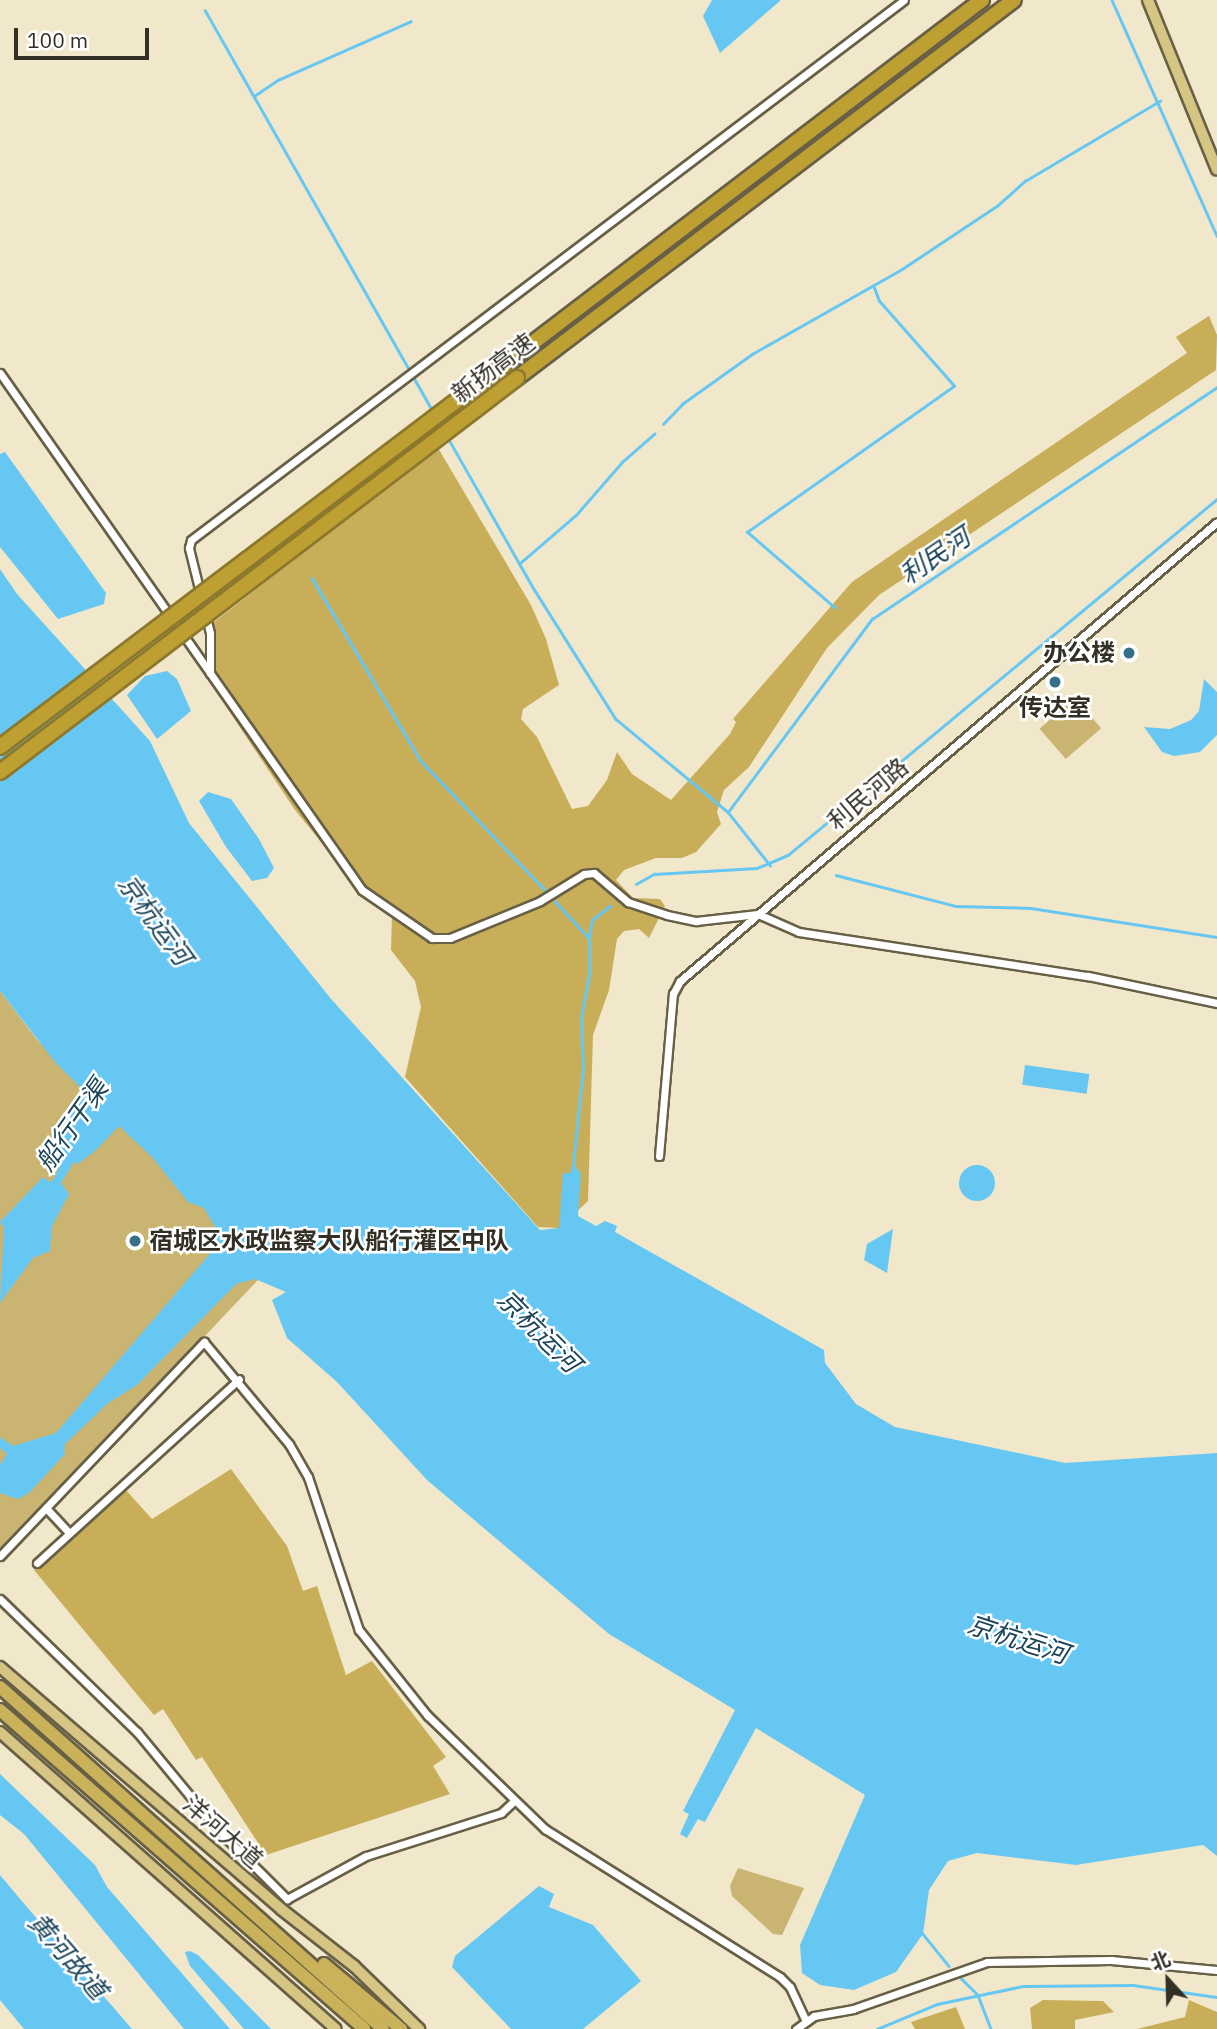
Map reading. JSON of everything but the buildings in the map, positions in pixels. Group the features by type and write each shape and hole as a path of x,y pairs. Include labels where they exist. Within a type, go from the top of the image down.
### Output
{"highway":[{"name":"新扬高速","path":"0,747 982,0"},
{"name":"新扬高速","path":"0,772 1014,0"},
{"name":"洋河大道","path":"0,1687 276,1929 383,2029"},
{"path":"0,1710 364,2029"},
{"path":"276,1929 344,1979 401,2029"},
{"path":"264,1940 352,2029"}],"main road":[{"path":"1148,0 1217,170"},
{"name":"洋河大道","path":"0,1667 281,1909 354,1966 419,2029"},
{"path":"0,1732 336,2029"}],"street":[{"path":"211,673 210,633 188,548 191,540 435,359 904,0"},
{"path":"0,373 362,890 432,937 450,938 594,873 628,902 667,915 696,920 758,914 799,932 1088,976 1217,1003"},
{"name":"利民河路","path":"659,1156 673,994 680,981 1217,522"},
{"path":"0,1556 204,1342 239,1379 284,1437 307,1477 359,1630 433,1721 514,1801 561,1840 780,1977 790,1987 806,2021"},
{"path":"37,1563 239,1379"},
{"path":"46,1508 69,1533"},
{"path":"0,1598 136,1732 218,1830 288,1899 366,1856 500,1812 514,1801"},
{"path":"796,2029 806,2021 987,1962 1111,1960 1217,1970"}],"shaded area":[{"path":"1209,316 1217,335 1216,370 879,595 827,648 749,767 724,790 717,812 721,824 696,852 682,858 656,858 624,870 616,880 633,898 660,899 665,906 649,938 639,929 624,931 617,939 609,990 593,1035 588,1201 559,1228 538,1227 405,1077 421,1007 415,981 391,950 392,912 339,864 295,810 205,675 205,629 438,448 531,605 546,639 559,685 523,709 521,719 537,737 572,809 588,806 607,780 617,752 632,774 671,800 730,734 736,722 733,719 852,582 1187,353 1176,337"},
{"path":"1075,698 1101,728 1066,759 1040,729"},
{"path":"0,991 38,1041 271,1266 0,1553"},
{"path":"231,1469 287,1546 303,1591 317,1586 346,1675 372,1661 446,1757 433,1766 450,1794 266,1855 202,1757 196,1760 163,1709 154,1715 34,1570 124,1488 152,1519"},
{"path":"738,1868 804,1888 782,1935 773,1934 732,1896 730,1886"},
{"path":"1043,2000 1103,2001 1114,2012 1075,2020 1075,2029 1032,2029 1030,2008"},
{"path":"1189,2000 1217,2012 1217,2029 1137,2029 1185,2017"},
{"path":"956,2007 965,2029 915,2029 911,2022"}],"water":[{"path":"712,0 780,1 720,53 703,16"},
{"path":"5,452 106,593 104,604 58,619 0,547 0,454"},
{"path":"0,569 17,594 150,741 189,823 332,1000 540,1230 559,1228 563,1173 570,1173 573,1163 581,1174 578,1216 596,1226 605,1221 617,1226 615,1232 824,1350 825,1363 856,1404 895,1427 1065,1463 1217,1453 1217,1856 1203,1845 1076,1865 977,1853 948,1861 929,1890 923,1934 896,1972 854,1990 820,1985 802,1973 800,1945 865,1795 756,1728 705,1822 698,1819 687,1838 680,1834 689,1814 683,1811 735,1710 609,1634 427,1480 337,1382 287,1338 272,1300 286,1292 255,1279 236,1284 137,1385 108,1403 65,1444 64,1455 29,1493 18,1499 0,1493 0,1465 7,1454 0,1448 0,1437 13,1446 56,1433 214,1249 218,1232 204,1208 188,1202 152,1157 119,1126 95,1151 78,1164 74,1162 61,1183 69,1194 52,1226 50,1251 33,1258 0,1303 4,1228 0,1222 43,1177 49,1182 54,1179 64,1156 53,1148 82,1089 55,1062 0,991"},
{"path":"167,671 177,679 191,711 157,739 127,695 145,676"},
{"path":"1204,679 1217,692 1217,735 1200,752 1174,756 1162,752 1144,727 1170,729 1191,720 1199,711"},
{"path":"208,792 231,799 259,839 274,868 267,878 252,881 226,847 199,801"},
{"path":"1025,1065 1089,1074 1087,1094 1022,1085"},
{"path":"977,1165 990,1170 995,1183 990,1196 977,1201 964,1196 959,1183 964,1170"},
{"path":"893,1229 887,1273 864,1260 867,1244"},
{"path":"0,1774 95,1865 107,1887 230,2029 184,2029 24,1834 0,1815"},
{"name":"黄河故道","path":"0,1875 132,2029 24,2029 0,2000"},
{"path":"539,1886 554,1894 549,1907 593,1925 641,1981 583,2029 511,2029 452,1967 455,1956"},
{"path":"185,1952 198,1955 271,2029 244,2029 190,1966"}],"waterway":[{"path":"1112,0 1217,236"},
{"path":"205,10 433,412"},
{"path":"254,96 278,80 411,21"},
{"path":"663,424 682,404 752,354 902,269 997,206 1025,181 1160,101"},
{"path":"835,608 747,532 954,386 879,301 874,288"},
{"name":"利民河","path":"728,812 872,619 1217,387"},
{"path":"519,564 576,515 622,462 654,434"},
{"path":"447,436 534,589 616,719 728,812 770,865"},
{"path":"636,884 654,874 757,868 788,855 1217,499"},
{"path":"312,578 421,761 544,889"},
{"path":"836,875 956,906 1031,908 1217,937"},
{"path":"555,901 588,937"},
{"path":"573,1165 583,1068 581,1018 589,975 589,938 592,920 610,906"},
{"path":"923,1934 949,1966"},
{"path":"960,1977 978,1995 991,2029"},
{"path":"877,2029 937,2004 1023,1986 1133,1985 1217,1997"}],"place":[{"name":"办公楼","path":"1129,653"},
{"name":"传达室","path":"1055,682"},
{"name":"宿城区水政监察大队船行灌区中队","path":"135,1241"}],"water label":[{"name":"京杭运河","path":"155,920"},
{"name":"船行干渠","path":"72,1125"},
{"name":"京杭运河","path":"539,1331"},
{"name":"京杭运河","path":"1018,1639"}]}
